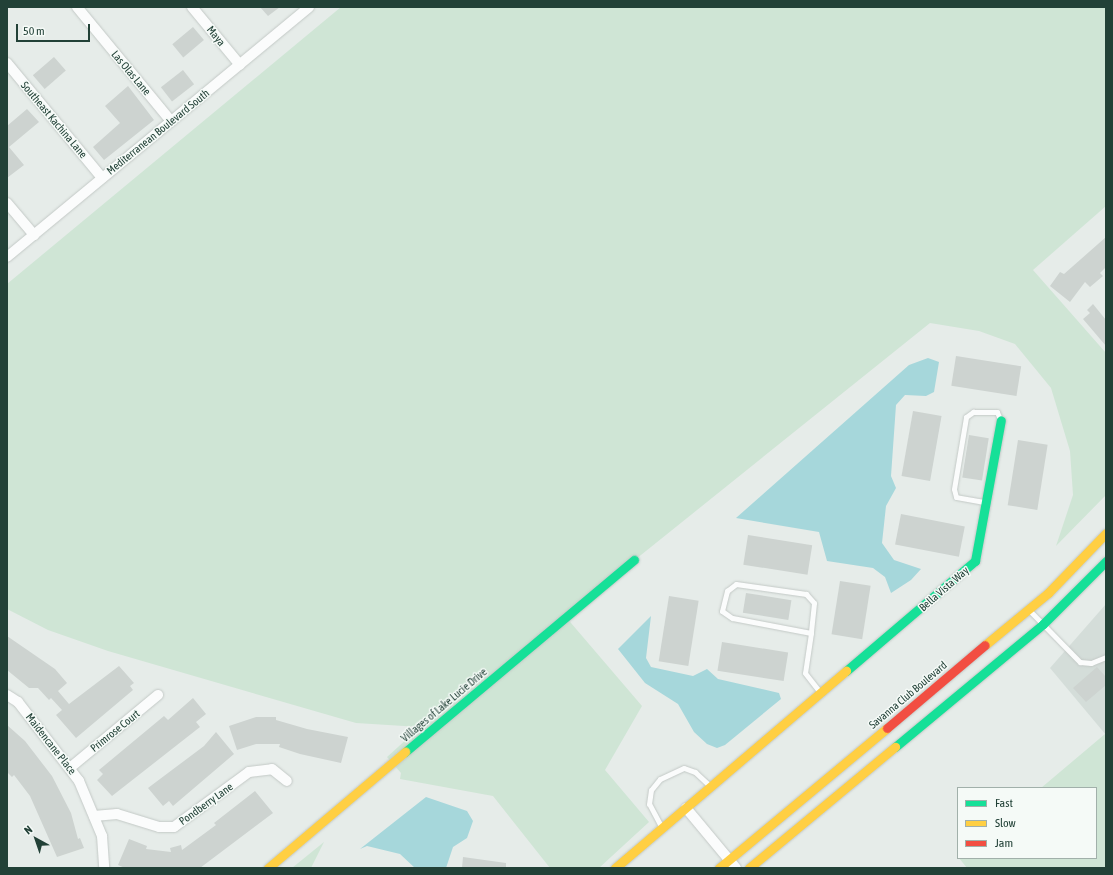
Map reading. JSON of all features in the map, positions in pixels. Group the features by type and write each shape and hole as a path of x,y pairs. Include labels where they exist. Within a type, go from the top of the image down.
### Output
{"street":[{"name":"Las Olas Lane","path":"77,7 171,121"},
{"name":"Maya","path":"192,7 240,65"},
{"name":"Mediterranean Boulevard South","path":"7,257 309,7"},
{"name":"Southeast Kachina Lane","path":"7,63 102,178"},
{"path":"7,203 34,235"},
{"name":"Bella Vista Way","path":"614,868 976,561 1001,420"},
{"name":"Savanna Club Boulevard","path":"719,868 1028,610 1106,533"},
{"name":"Villages of Lake Lucie Drive","path":"268,868 634,560"},
{"path":"749,868 1043,624 1106,561"},
{"name":"Maidencane Place","path":"7,695 18,702 71,767 94,816 104,847 104,868"},
{"name":"Primrose Court","path":"71,767 158,695"},
{"name":"Pondberry Lane","path":"94,816 117,814 159,827 174,827 249,772 272,769 287,781"},
{"path":"686,808 736,868"}],"lane":[{"path":"987,503 956,497 954,489 957,467 966,417 973,412 997,412 1001,420"},
{"path":"811,634 732,618 722,611 727,591 736,584 806,594 814,603 811,634 805,674 821,692"},
{"path":"1028,610 1080,662 1091,663 1106,657"},
{"path":"662,828 649,804 651,790 660,779 684,768 695,772 711,786"}],"shaded area":[{"path":"1106,604 1106,735 1050,668"}],"green space":[{"path":"341,7 1106,7 1106,206 1033,270 1106,353 1106,495 1056,546 1073,495 1070,451 1051,388 1015,344 979,331 930,323 565,616 642,706 605,770 649,822 599,868 550,868 493,796 400,779 401,773 387,757 420,727 356,723 108,651 48,630 7,609 7,284"},
{"path":"1105,734 1106,868 967,868 960,859 1097,859 1097,787 1042,787"},
{"path":"324,842 311,868 292,868"}],"water":[{"path":"928,358 939,362 934,392 926,396 905,395 896,405 891,476 896,488 886,506 882,543 894,560 921,569 911,580 891,593 885,577 873,568 827,561 819,532 736,518 909,365"},
{"path":"651,616 646,658 651,667 693,676 707,669 718,679 779,693 781,699 725,745 717,748 707,744 694,732 678,704 645,683 618,649"},
{"path":"426,797 467,811 473,821 467,838 453,847 446,868 415,868 400,854 367,846 360,849"}],"building":[{"path":"260,7 280,7 268,16"},
{"path":"193,27 204,40 183,57 172,44"},
{"path":"54,57 66,71 45,89 33,75"},
{"path":"183,70 194,84 172,101 161,87"},
{"path":"128,86 154,120 104,160 93,147 120,123 105,106"},
{"path":"27,109 39,122 9,147 24,165 7,178 7,126"},
{"path":"1106,237 1106,267 1100,273 1103,276 1090,287 1085,282 1070,302 1050,286 1060,272 1064,274"},
{"path":"1093,304 1106,320 1106,346 1083,319 1090,313 1087,310"},
{"path":"956,356 1021,366 1016,396 951,386"},
{"path":"913,411 942,416 930,481 902,476"},
{"path":"969,435 989,438 982,481 962,477"},
{"path":"1018,440 1048,445 1037,510 1008,505"},
{"path":"901,514 965,526 959,557 895,544"},
{"path":"748,535 812,545 808,575 743,565"},
{"path":"840,581 871,586 862,639 832,634"},
{"path":"746,593 791,600 788,620 743,613"},
{"path":"669,596 699,601 688,666 659,661"},
{"path":"7,636 55,669 67,683 58,691 69,704 119,666 134,683 130,686 133,690 76,738 56,715 62,710 51,698 49,700 38,688 29,688 7,670"},
{"path":"722,642 788,652 784,681 717,671"},
{"path":"1097,667 1106,677 1106,685 1086,702 1073,688"},
{"path":"193,698 206,714 196,722 200,727 112,796 97,780 103,774 99,770 164,716 168,720"},
{"path":"256,717 276,717 276,720 307,729 348,737 341,763 300,754 279,747 280,744 256,744 237,750 229,726"},
{"path":"7,725 25,741 52,776 71,813 78,839 80,838 84,848 57,857 30,796 14,775 12,777 7,772"},
{"path":"216,732 234,754 173,806 169,801 163,806 148,788 204,746"},
{"path":"255,791 273,813 200,868 125,868 118,865 129,839 147,846 146,849 171,852 170,848 181,845 182,850 216,825 214,823"},
{"path":"463,857 506,863 506,868 462,868"}],"traffic: fast":[{"path":"846,671 975,561 1001,420"},
{"path":"405,752 634,560"},
{"path":"895,747 1043,624 1106,561"}],"traffic: slow":[{"path":"985,645 1048,593 1106,533"},
{"path":"615,868 846,671"},
{"path":"719,868 887,728"},
{"path":"749,868 895,747"},
{"path":"268,868 405,752"}],"traffic: jam":[{"path":"887,728 985,645"}]}
